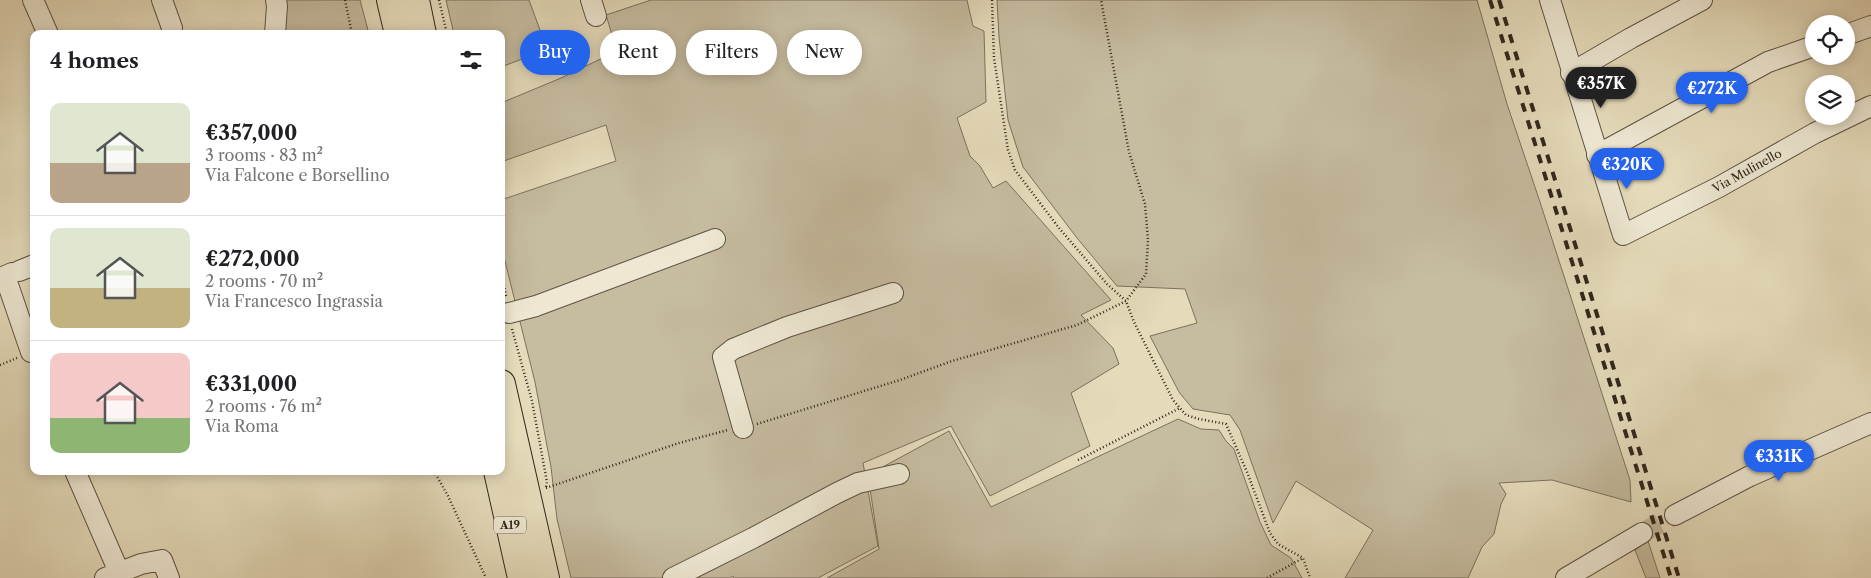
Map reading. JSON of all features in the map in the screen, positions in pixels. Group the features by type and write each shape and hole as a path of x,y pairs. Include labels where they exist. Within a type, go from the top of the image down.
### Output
{"highway":[{"path":"391,0 398,30"},
{"path":"414,0 421,30"},
{"name":"A19","path":"505,402 545,578"},
{"name":"A19","path":"499,475 522,578"}],"street":[{"path":"33,0 46,30"},
{"path":"162,0 172,28"},
{"path":"275,30 276,0"},
{"path":"1550,0 1597,155 1700,101 1768,62 1805,49"},
{"path":"1571,73 1702,0"},
{"path":"1855,32 1871,26"},
{"name":"Via Mulinello","path":"1597,155 1623,235 1719,187 1814,134 1871,106"},
{"path":"509,313 536,306 715,239"},
{"path":"18,271 30,346"},
{"path":"743,428 722,357 733,349 787,327 893,293"},
{"path":"1675,515 1750,476 1871,422"},
{"path":"673,578 753,538 837,492 858,483 899,474"},
{"path":"76,475 112,575 141,564 162,560 169,578"},
{"path":"1566,578 1642,533"}],"path":[{"path":"346,0 351,30"},
{"path":"439,0 446,30"},
{"path":"992,0 994,58 1008,150 1015,170 1058,228 1107,284 1126,301 1134,322 1172,400 1186,415 1198,420 1226,424 1247,472 1270,533 1278,544 1303,558 1310,578"},
{"path":"546,488 679,443 735,428 743,428 900,380 952,361 1076,325 1126,301 1146,274 1148,240 1145,204 1129,152 1101,0"},
{"path":"505,292 532,400 547,482 545,493"},
{"path":"1078,460 1180,408"},
{"path":"436,475 486,578"},
{"path":"1267,578 1303,558"}],"shaded area":[{"path":"283,0 360,0 368,30 284,30"},
{"path":"446,0 529,0 540,30 520,30 520,60 505,65 505,30 453,30"},
{"path":"651,0 967,0 973,26 984,31 986,102 957,118 970,156 980,166 993,188 1006,181 1111,300 1081,315 1113,348 1119,364 1071,393 1090,446 990,496 951,426 863,463 878,546 818,578 734,578 733,576 730,578 571,578 557,519 551,467 535,382 505,261 505,199 616,161 606,125 505,161 505,101 567,75 590,75 590,64 600,59 600,75 676,75 676,30 611,30 606,15"},
{"path":"997,0 1477,0 1507,104 1630,480 1631,502 1552,480 1499,483 1506,494 1501,504 1494,534 1482,547 1468,578 1345,578 1373,530 1296,481 1273,523 1240,430 1230,415 1193,409 1179,392 1150,336 1197,323 1185,289 1117,286 1077,238 1023,167 1008,120"},
{"path":"1178,419 1201,429 1219,430 1234,449 1260,522 1271,545 1291,558 1302,578 827,578 879,549 868,475 949,431 991,507"},
{"path":"1648,541 1660,578 1646,578 1635,550"}],"tunnel":[{"path":"1642,533 1675,515"}],"railway":[{"path":"1490,0 1671,578"},
{"path":"1499,0 1679,578"}]}
